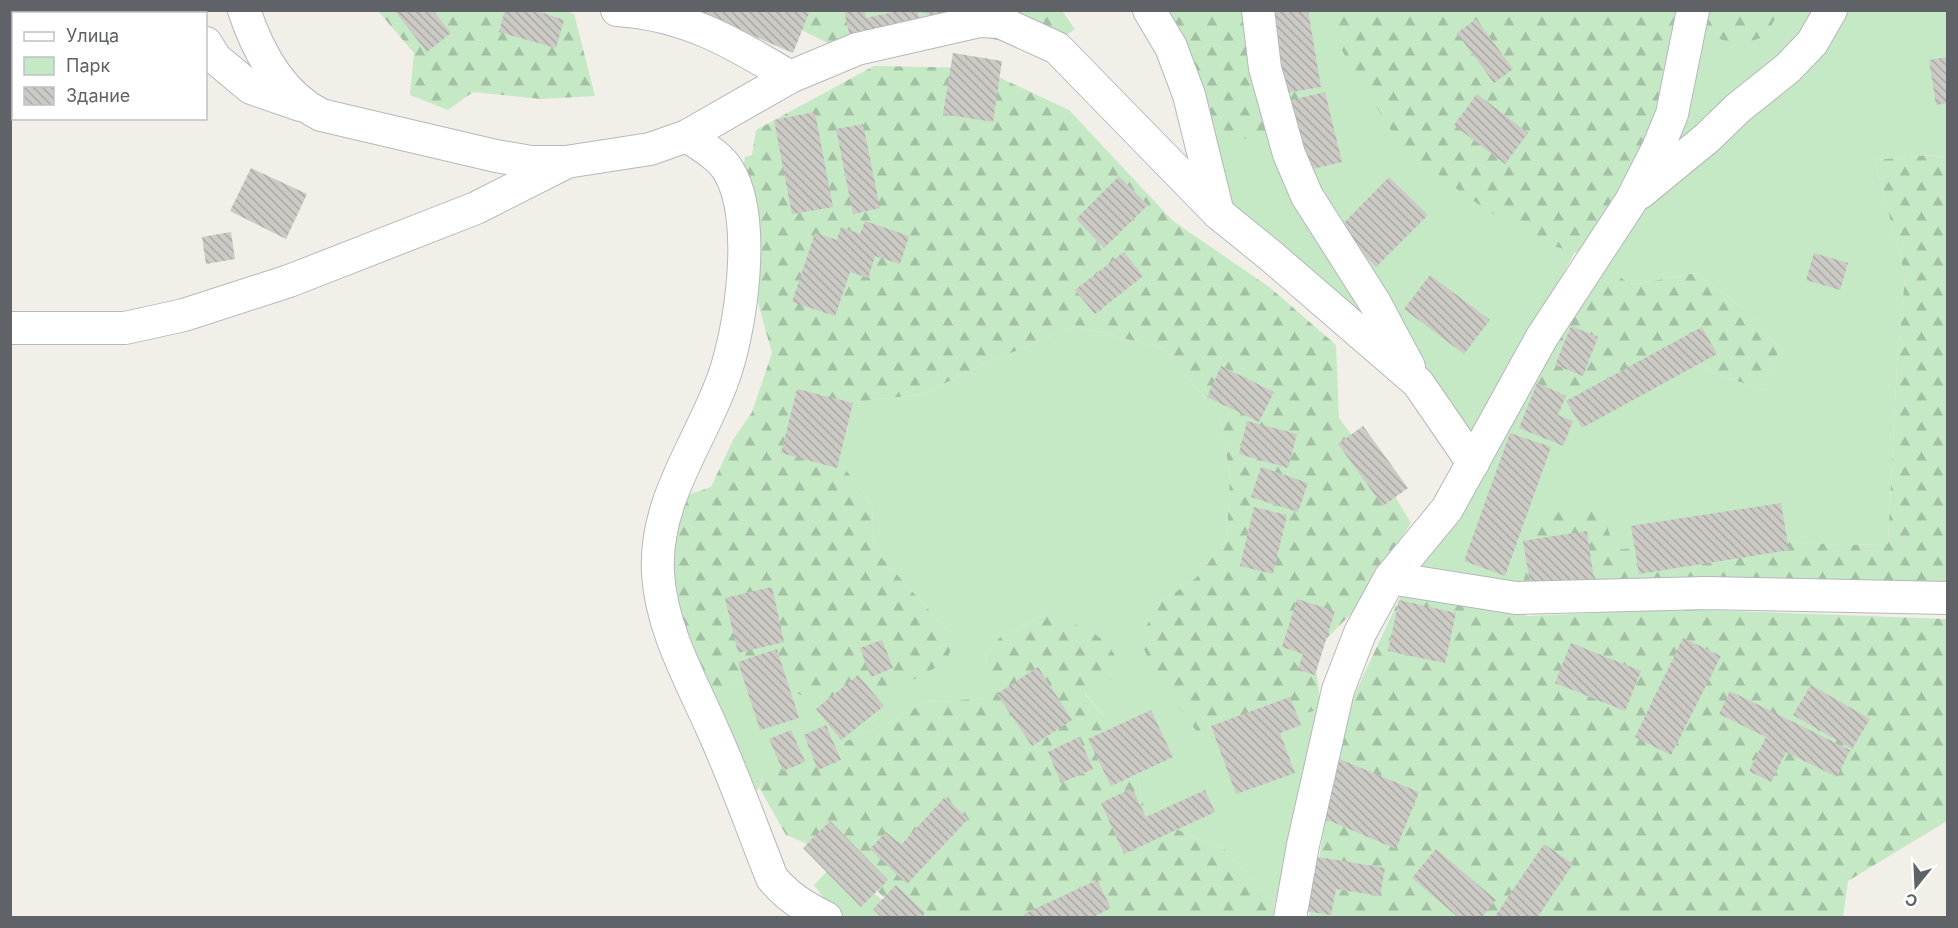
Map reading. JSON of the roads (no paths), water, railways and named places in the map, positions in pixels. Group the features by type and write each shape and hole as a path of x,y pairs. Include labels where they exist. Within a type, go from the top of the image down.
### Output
{"street":[{"path":"244,10 261,51 292,95 305,107"},
{"path":"618,10 639,12 683,22 744,49 790,77"},
{"path":"1149,10 1170,47 1189,95 1218,213"},
{"path":"1258,10 1264,68 1289,154 1307,196 1375,303 1418,382 1473,463"},
{"path":"1290,918 1303,845 1338,690 1360,633 1390,579 1447,509 1542,337 1631,201 1658,148 1672,114 1693,10"},
{"path":"1631,201 1788,68 1812,43 1831,10"},
{"path":"207,46 215,58 251,88 321,115 496,156 531,162 566,162 650,148 687,135 790,77 858,49 980,21 1000,22 1057,48 1218,213 1280,263 1418,382"},
{"path":"687,135 720,159 735,181 746,238 744,274 731,352 722,382 672,492 660,529 658,573 666,618 772,878 785,894 826,918"},
{"path":"10,328 125,328 184,315 289,281 476,208 566,162"},
{"path":"1390,579 1516,598 1706,593 1947,598"}]}
